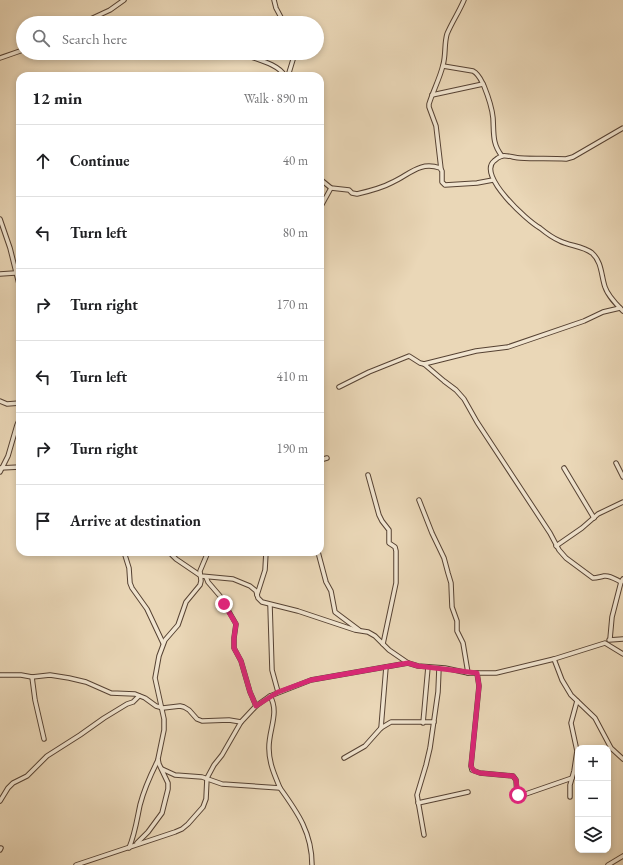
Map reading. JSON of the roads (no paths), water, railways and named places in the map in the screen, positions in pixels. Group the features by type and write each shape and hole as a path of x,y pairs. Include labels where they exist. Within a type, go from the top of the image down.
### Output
{"street":[{"path":"97,16 110,10 124,0"},
{"path":"274,0 280,16"},
{"path":"464,0 448,33 443,66 429,107 436,126 442,182 445,184 477,183 493,180"},
{"path":"0,58 16,52"},
{"path":"259,60 283,72"},
{"path":"288,72 293,60"},
{"path":"443,66 473,71 477,73 483,84 488,96 493,118 493,134 497,151 490,168 493,180 517,210 538,227 561,241 587,250 592,254 598,260 605,288 622,309"},
{"path":"432,95 483,84"},
{"path":"494,161 502,156 566,159 580,153 623,128"},
{"path":"497,151 502,156"},
{"path":"324,181 332,188 348,190 357,194 393,182 412,170 421,167 434,166 441,169"},
{"path":"324,201 332,188"},
{"path":"0,218 10,248 16,273 0,274"},
{"path":"424,364 476,351 508,347 603,312 622,309"},
{"path":"339,387 369,372 409,356 424,364 444,382 456,390 464,399 477,422 550,532 556,546 566,558 595,579 611,576 622,581 612,617 610,639"},
{"path":"0,401 7,404 16,403"},
{"path":"0,469 8,456 16,428"},
{"path":"616,463 623,477"},
{"path":"0,469 16,468"},
{"path":"564,468 594,518"},
{"path":"368,475 379,515 389,530 389,543 395,547 397,556 396,583 382,644"},
{"path":"419,500 444,558 451,583 452,607 463,643 468,673"},
{"path":"556,546 582,528 598,514 623,502"},
{"path":"125,556 132,588 147,609 164,644"},
{"path":"173,556 201,576 233,579 250,586 256,592 259,600 270,605 298,611 344,627 368,632 408,663 418,666 468,673 496,673 554,659 605,643 610,639 623,639"},
{"path":"129,848 134,837 141,803 158,759 164,730 164,719 160,707 155,678 159,656 164,644 178,625 186,602 200,585 200,571 206,556"},
{"path":"257,595 265,570 266,556"},
{"path":"319,556 326,582 331,591 335,612 359,630"},
{"path":"206,577 208,582 220,596 236,624 234,648 241,661 250,692 256,706"},
{"path":"270,605 272,670 278,692"},
{"path":"605,643 623,654"},
{"path":"554,659 562,680 571,695 595,718 611,748 623,759"},
{"path":"135,844 175,832 188,824 203,807 206,799 208,778 214,765 222,755 240,722 256,706 270,696 311,680 408,663"},
{"path":"381,728 386,667"},
{"path":"423,722 428,667"},
{"path":"424,835 417,795 426,765 434,722 439,668"},
{"path":"477,673 479,686 471,766 472,770 480,773 513,776 516,780 517,794 520,796 572,778"},
{"path":"0,675 21,675 32,677 50,675 69,678 86,682 111,693 129,693 140,696 156,706 184,707 189,710 197,720 202,722 229,720 240,722"},
{"path":"32,677 35,700 44,740"},
{"path":"0,801 13,783 28,776 47,756 80,736 104,718 133,702 140,696"},
{"path":"270,696 273,701 274,710 274,723 269,739 270,759 280,788 296,810 303,823 309,842 312,865"},
{"path":"570,797 577,751 571,723 577,701"},
{"path":"344,758 365,746 381,728 391,722 434,722"},
{"path":"79,865 129,848 148,832 162,813 168,789 166,779 158,759"},
{"path":"161,769 175,775 202,776 222,784 280,788"},
{"path":"418,803 468,792"},
{"path":"608,865 623,856"}]}
